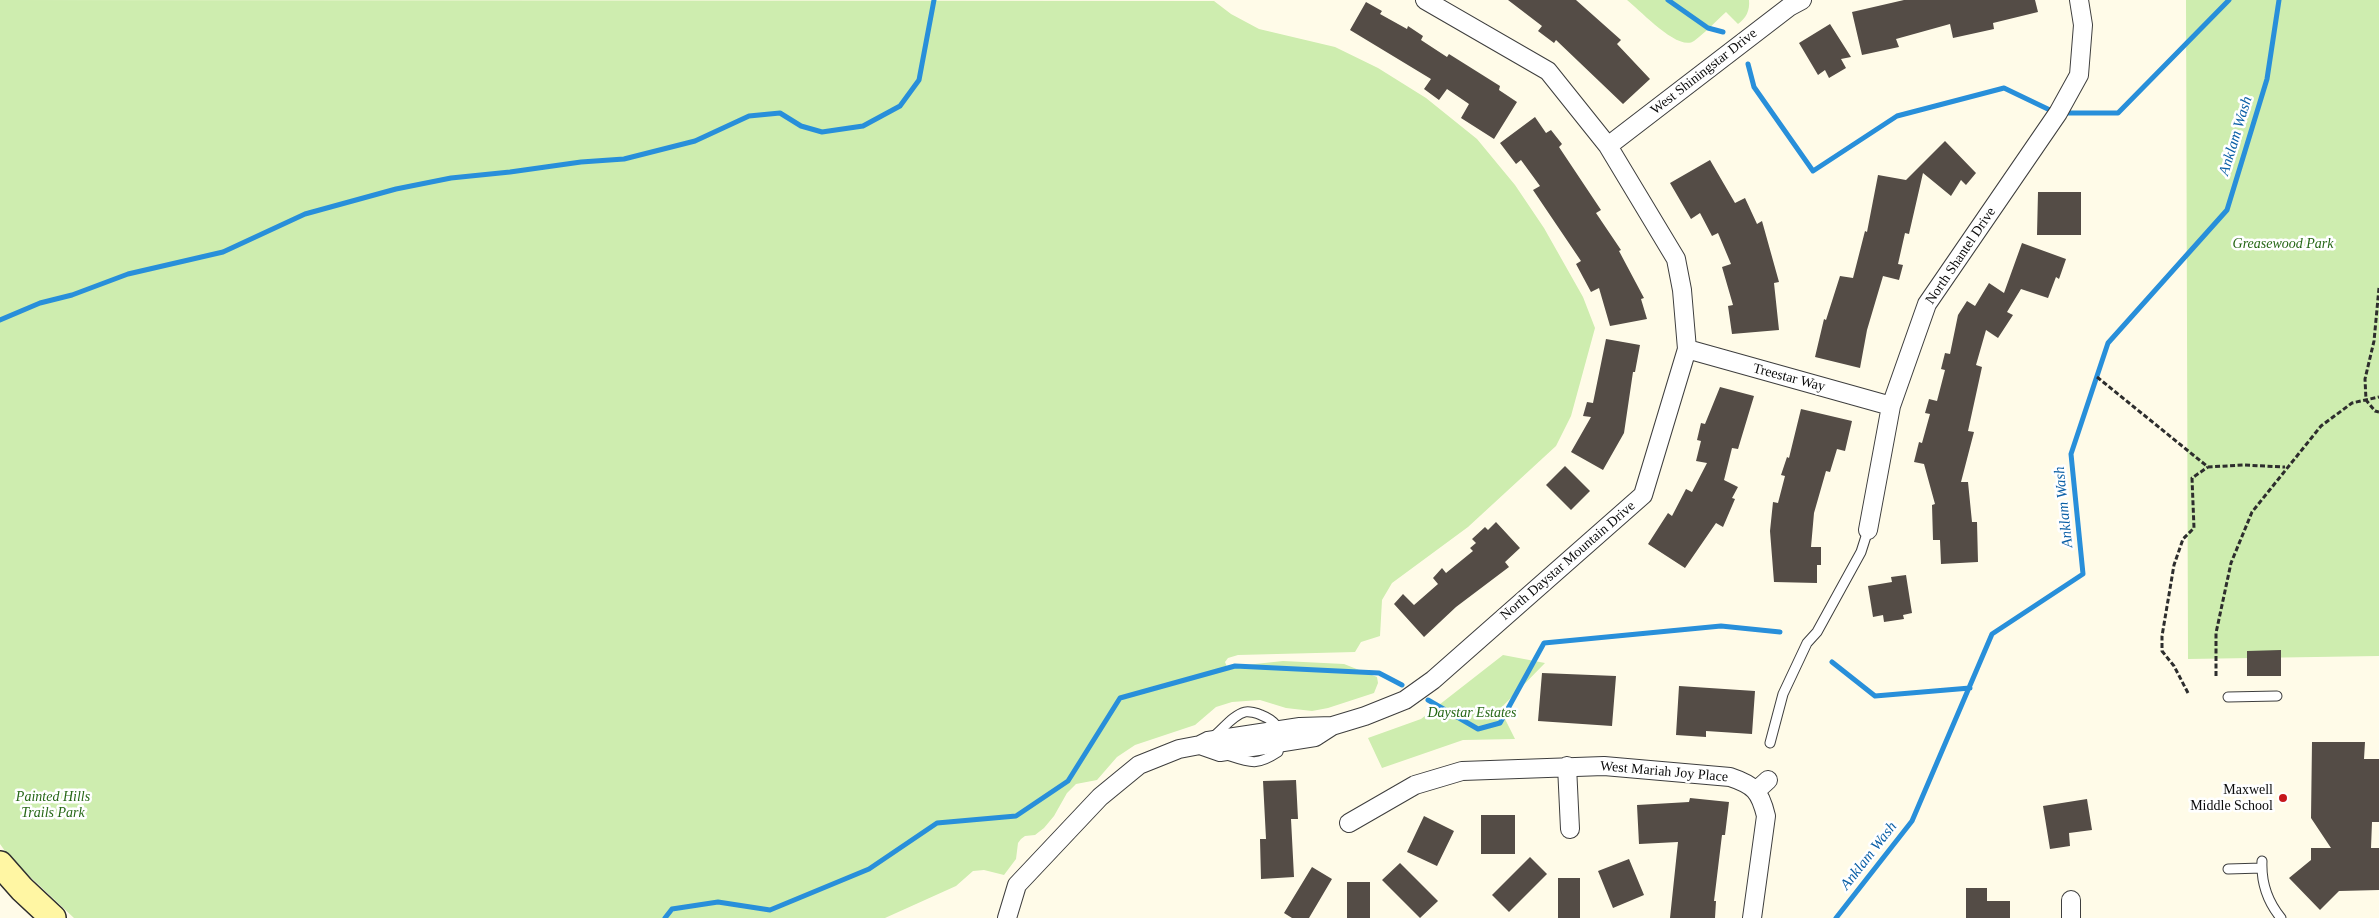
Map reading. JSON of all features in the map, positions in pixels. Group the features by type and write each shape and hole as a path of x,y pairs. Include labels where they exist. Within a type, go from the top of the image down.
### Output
{"main road":[{"path":"0,864 52,918"}],"street":[{"name":"North Daystar Mountain Drive","path":"1007,918 1017,885 1100,797 1139,765 1179,749 1281,736 1332,726 1365,716 1405,700 1433,680 1643,495 1686,350 1682,290 1676,259 1608,146 1548,71 1426,0"},
{"name":"North Shantel Drive","path":"1868,530 1891,406 1927,304 2058,114 2079,75 2083,25 2079,0"},
{"name":"West Shiningstar Drive","path":"1608,146 1792,2"},
{"name":"Treestar Way","path":"1686,350 1891,406"},
{"path":"1567,766 1570,829"},
{"name":"West Mariah Joy Place","path":"1349,823 1415,786 1442,776 1482,769 1604,766 1730,777 1746,783 1762,785 1766,816 1752,918"},
{"path":"2071,900 2071,918"}],"lane":[{"path":"1770,743 1783,694 1807,644 1818,632 1861,552 1868,530"},
{"path":"2228,697 2277,696"},
{"path":"1209,746 1246,762 1263,762 1278,752 1281,736"},
{"path":"2228,869 2262,864 2269,904 2281,918"}],"path":[{"path":"2379,288 2374,340 2365,379 2366,400 2379,412"},
{"path":"2097,377 2208,468"},
{"path":"2216,676 2216,632 2231,563 2252,512 2322,426 2352,403 2379,397"},
{"path":"2188,692 2174,666 2162,651 2162,636 2174,565 2183,539 2194,528 2192,478 2208,468 2244,465 2286,468"}],"green space":[{"name":"Painted Hills Trails Park","path":"0,0 1214,1 1231,14 1259,29 1335,47 1378,68 1426,98 1477,139 1515,185 1544,228 1583,297 1595,328 1571,416 1556,446 1468,527 1392,583 1382,600 1380,636 1361,642 1355,652 1238,655 1228,658 1225,662 1227,667 1283,661 1344,664 1377,677 1378,683 1374,693 1328,708 1312,711 1286,708 1260,700 1232,702 1216,707 1195,725 1135,745 1117,757 1097,780 1076,784 1067,793 1054,816 1044,828 1035,835 1025,836 1021,839 1018,843 1016,859 1004,875 984,870 973,871 956,886 885,918 74,918 10,858 0,844"},
{"path":"1627,0 1749,0 1749,8 1747,14 1738,24 1726,12 1698,38 1687,43 1679,41 1659,28"},
{"name":"Greasewood Park","path":"2186,0 2379,0 2379,656 2188,659"},
{"name":"Daystar Estates","path":"1503,655 1545,663 1500,709 1515,739 1463,740 1382,768 1368,738 1421,719"}],"building":[{"path":"1508,0 1576,0 1621,40 1617,44 1650,79 1623,104 1556,40 1554,43 1538,31 1542,26"},
{"path":"1904,0 2035,0 2038,12 1993,23 1994,29 1953,38 1950,24 1896,39 1899,47 1862,55 1852,12"},
{"path":"1366,2 1382,11 1380,14 1407,29 1408,26 1423,36 1421,40 1447,57 1449,54 1500,86 1499,90 1517,102 1494,139 1461,118 1469,104 1447,89 1439,100 1424,89 1431,79 1350,30"},
{"path":"1830,24 1851,57 1841,59 1846,68 1829,78 1825,70 1818,75 1799,43"},
{"path":"1535,117 1546,133 1551,130 1562,144 1559,147 1601,210 1596,213 1621,250 1619,251 1644,298 1641,299 1647,319 1610,326 1599,288 1591,292 1576,264 1581,261 1533,190 1540,186 1521,160 1516,164 1500,143"},
{"path":"1945,141 1976,173 1966,185 1961,180 1951,196 1923,173 1909,234 1905,233 1898,264 1903,265 1899,280 1883,276 1867,330 1860,368 1815,357 1824,319 1826,320 1840,276 1853,278 1865,231 1867,232 1878,175 1906,180"},
{"path":"1710,160 1735,203 1745,198 1757,224 1762,221 1779,282 1774,283 1779,330 1732,334 1728,306 1733,305 1722,267 1731,264 1718,233 1712,236 1700,213 1691,219 1670,183"},
{"path":"2038,192 2081,192 2081,235 2037,235"},
{"path":"2022,243 2066,259 2059,279 2056,277 2048,298 2021,289 2007,312 2013,315 1998,338 1986,330 1976,365 1982,367 1968,431 1974,432 1961,482 1968,482 1972,522 1977,522 1978,562 1941,564 1940,540 1933,540 1932,505 1935,504 1924,464 1914,462 1919,442 1922,443 1930,414 1925,413 1929,399 1937,401 1945,370 1941,369 1945,353 1950,354 1958,315 1967,301 1975,306 1989,283 2004,293"},
{"path":"1606,339 1640,345 1635,372 1633,372 1624,433 1603,470 1571,452 1591,417 1583,416 1587,402 1593,403"},
{"path":"1720,387 1754,396 1738,449 1732,448 1724,480 1738,487 1732,498 1735,499 1723,527 1716,523 1685,568 1648,544 1668,513 1672,516 1686,489 1692,492 1707,463 1696,461 1701,441 1697,440 1701,423 1705,424"},
{"path":"1801,409 1852,421 1845,451 1837,449 1830,472 1826,471 1814,513 1811,547 1821,547 1821,565 1817,565 1817,583 1774,582 1770,531 1773,502 1778,503 1785,476 1781,475 1787,457 1789,458"},
{"path":"1565,466 1590,491 1571,510 1546,485"},
{"path":"1496,522 1520,548 1505,562 1509,567 1456,607 1424,637 1394,604 1403,594 1414,605 1438,584 1433,578 1442,568 1446,573 1473,551 1470,548 1476,543 1472,539 1485,527 1488,530"},
{"path":"1906,575 1912,613 1903,615 1904,619 1884,622 1883,615 1873,617 1868,586 1892,582 1891,577"},
{"path":"2281,650 2281,676 2247,676 2247,651"},
{"path":"1542,673 1616,676 1612,726 1538,721"},
{"path":"1679,686 1755,691 1752,734 1706,731 1706,737 1676,735"},
{"path":"2312,742 2365,742 2364,759 2379,759 2379,822 2372,822 2371,848 2379,848 2379,890 2339,891 2320,910 2289,878 2311,860 2311,848 2331,848 2311,818"},
{"path":"1296,780 1298,819 1291,819 1294,877 1261,879 1260,839 1266,839 1263,781"},
{"path":"1690,798 1729,802 1725,835 1722,835 1714,901 1716,901 1715,918 1670,918 1678,842 1639,844 1637,805 1689,802"},
{"path":"2087,799 2092,830 2069,833 2070,846 2050,849 2043,806"},
{"path":"1481,815 1515,815 1515,854 1481,854"},
{"path":"1424,816 1454,831 1437,866 1407,852"},
{"path":"1530,857 1547,874 1509,912 1492,895"},
{"path":"1629,859 1644,895 1613,908 1598,871"},
{"path":"1400,863 1438,901 1420,918 1382,880"},
{"path":"1312,867 1332,879 1309,918 1292,918 1284,913"},
{"path":"1558,878 1580,878 1580,918 1558,918"},
{"path":"1347,882 1370,882 1370,918 1347,918"},
{"path":"1966,888 1987,888 1987,901 2010,901 2010,918 1966,918"}],"waterway":[{"path":"0,320 40,303 72,295 128,274 223,252 305,214 396,189 451,178 581,162 624,159 695,141 749,116 780,113 801,126 822,132 863,126 900,106 919,80 934,0"},
{"path":"1668,0 1708,28 1723,32"},
{"path":"2062,113 2118,113 2229,0"},
{"name":"Anklam Wash","path":"1836,918 1912,821 1992,634 2083,574 2071,454 2108,343 2227,210 2267,79 2279,0"},
{"path":"1748,64 1754,87 1813,171 1897,116 2004,88 2054,112"},
{"path":"1428,700 1478,729 1500,723 1544,643 1721,626 1780,632"},
{"path":"1832,662 1875,696 1970,688"},
{"path":"665,918 672,909 718,902 770,910 869,869 937,823 1016,816 1068,781 1120,698 1235,666 1379,673 1402,685"}],"place":[{"name":"Maxwell Middle School","path":"2283,798"}]}
